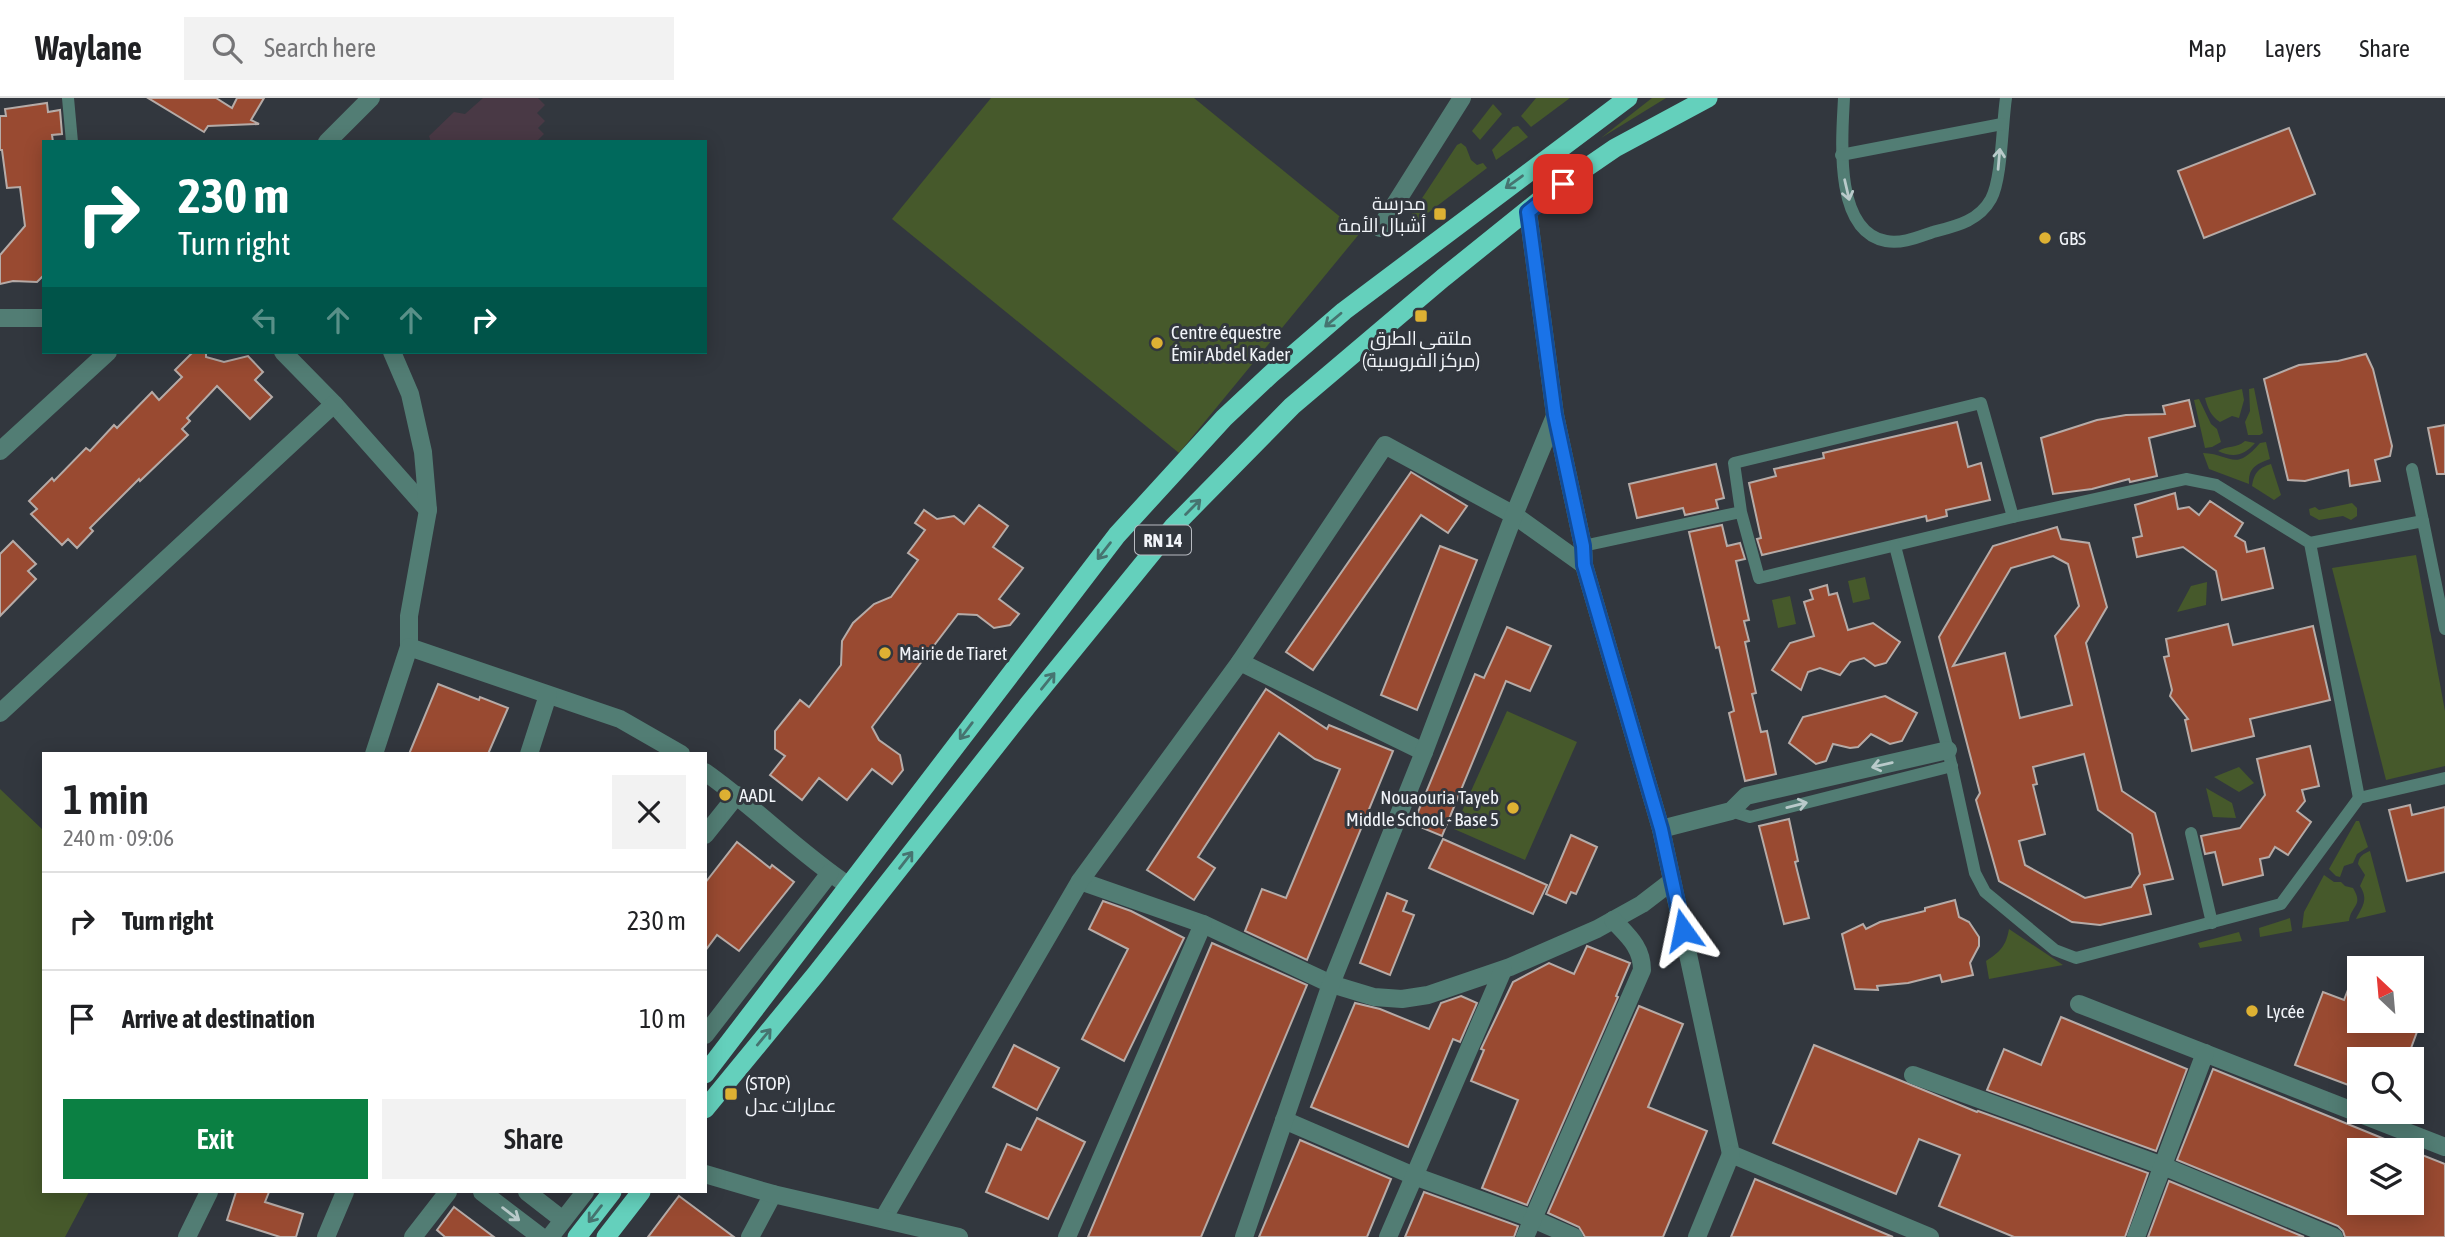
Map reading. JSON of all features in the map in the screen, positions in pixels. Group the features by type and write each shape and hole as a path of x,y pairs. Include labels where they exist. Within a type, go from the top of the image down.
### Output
{"highway":[{"name":"RN 14","path":"707,1070 1117,535 1224,418 1270,374 1344,311 1628,98"},
{"name":"RN 14","path":"707,1106 816,974 1028,705 1173,527 1292,406 1545,196 1615,148 1708,98"},
{"path":"577,1237 611,1193"},
{"path":"606,1237 640,1193"}],"street":[{"path":"1380,228 1462,98"},
{"path":"329,140 366,100"},
{"path":"1528,212 1555,415 1583,546 1584,565 1661,829 1731,1154 1697,1237"},
{"path":"0,317 42,318"},
{"path":"0,451 106,354"},
{"path":"284,354 334,404 428,510"},
{"path":"375,752 409,648 409,616 428,510 423,452 410,394 393,354"},
{"path":"0,713 334,404"},
{"path":"1244,1237 1331,984 1555,415"},
{"path":"883,1219 1080,881 1240,662 1385,446 1514,515 1584,565"},
{"path":"409,648 620,719 678,752"},
{"path":"1240,662 1424,752"},
{"path":"530,752 548,695"},
{"path":"1661,829 1731,811 1746,796 1950,758"},
{"path":"707,773 849,886"},
{"path":"707,832 737,795"},
{"path":"707,1032 830,873"},
{"path":"1080,881 1203,924 1331,984 1374,997 1402,999 1428,995 1503,970 1613,920 1642,904 1672,881"},
{"path":"1525,1237 1642,970 1642,956 1636,945 1613,920"},
{"path":"1067,1237 1203,924"},
{"path":"1388,1237 1503,970"},
{"path":"2079,1004 2445,1147"},
{"path":"2136,1237 2205,1053"},
{"path":"1913,1075 2163,1166 2334,1237"},
{"path":"1284,1120 1414,1176 1533,1219 1574,1237"},
{"path":"1731,1154 1930,1237"},
{"path":"707,1175 773,1194 959,1237"},
{"path":"187,1237 209,1193"},
{"path":"326,1237 345,1193"},
{"path":"413,1237 447,1193"},
{"path":"483,1193 541,1237"},
{"path":"528,1193 563,1220"},
{"path":"550,1237 584,1193"},
{"path":"750,1237 773,1194"}],"lane":[{"path":"68,98 72,140"},
{"path":"1844,98 1841,155 1851,206 1860,225 1875,238 1895,242 1969,221 1987,206 1996,186 2006,98"},
{"path":"1841,155 2002,124"},
{"path":"2013,517 1981,404 1734,463 1741,512 1759,578 2186,479 2216,485 2310,543 2423,521"},
{"path":"2412,469 2445,629"},
{"path":"1583,546 1741,512"},
{"path":"2310,543 2359,798"},
{"path":"1895,546 1950,758 1975,873 1985,892 2054,950 2076,958 2281,904 2359,798 2445,778"},
{"path":"2191,833 2213,923"}],"shaded area":[{"path":"483,98 538,98 545,105 537,113 545,121 538,128 544,134 538,140 430,140 429,136 454,112 465,114"}],"green space":[{"name":"Centre équestre Émir Abdel Kader","path":"991,98 1194,98 1360,233 1179,453 892,219"},
{"path":"1536,98 1570,98 1531,127 1521,116"},
{"path":"1652,98 1666,98 1601,138"},
{"path":"1493,104 1502,114 1480,140 1472,131"},
{"path":"1518,126 1528,137 1496,160 1492,150 1513,127"},
{"path":"1461,143 1466,147 1471,160 1477,165 1483,163 1487,168 1412,225 1409,224 1409,218 1457,145"},
{"path":"2254,388 2263,433 2248,435 2245,422 2250,411 2249,389"},
{"path":"2242,389 2244,400 2239,418 2232,416 2220,422 2210,412 2205,398"},
{"path":"2199,399 2211,424 2217,429 2221,442 2212,447 2205,448 2194,400"},
{"path":"2245,441 2255,443 2242,453 2229,455 2218,451 2238,445"},
{"path":"2266,442 2270,459 2254,468 2249,484 2209,469 2203,453 2238,460 2260,443"},
{"path":"2271,464 2281,495 2274,500 2252,486 2257,472"},
{"path":"2352,503 2357,508 2357,516 2351,520 2343,516 2319,520 2310,515 2309,509 2315,507 2319,510"},
{"path":"2416,555 2445,711 2445,766 2386,780 2332,568"},
{"path":"1865,577 1870,599 1853,603 1848,581"},
{"path":"2207,582 2206,605 2177,612 2191,586"},
{"path":"1790,596 1796,624 1778,628 1772,600"},
{"path":"1507,711 1577,742 1525,860 1454,829"},
{"path":"2239,767 2254,783 2239,792 2214,777"},
{"path":"2206,788 2232,803 2236,818 2213,817"},
{"path":"0,789 42,829 42,1193 88,1193 65,1237 0,1237"},
{"path":"2356,821 2359,821 2368,847 2357,854 2353,863 2344,866 2340,877 2336,876 2329,869"},
{"path":"2370,851 2386,912 2356,919 2364,899 2360,886 2365,875 2358,864 2362,856"},
{"path":"2324,875 2334,882 2341,882 2353,888 2357,898 2356,905 2349,921 2302,928 2304,912"},
{"path":"2290,918 2292,931 2260,937 2259,928"},
{"path":"2009,929 2063,965 1989,979 1986,961 2002,948"},
{"path":"2239,932 2242,941 2200,948 2198,943"}],"building":[{"path":"148,98 216,98 232,108 237,98 264,98 251,120 259,124 208,126 204,132"},
{"path":"47,103 48,112 60,110 62,134 52,135 53,140 42,140 42,277 37,282 13,281 0,284 0,255 25,226 20,187 7,188 0,150 0,116 6,116 5,109"},
{"path":"2289,128 2315,194 2204,238 2178,171"},
{"path":"191,354 206,354 206,357 224,362 248,356 263,372 255,380 272,397 250,419 217,386 187,418 190,421 182,429 188,435 90,528 93,531 77,548 68,539 62,545 31,514 37,509 29,501 52,478 54,481 86,448 90,451 114,425 117,428 152,392 159,400 182,377 175,370"},
{"path":"2366,354 2373,369 2392,446 2390,456 2375,460 2380,481 2350,486 2348,470 2305,481 2288,480 2264,379 2299,365 2338,361"},
{"path":"2189,400 2195,426 2149,438 2157,476 2053,494 2041,438 2097,420 2126,415 2165,414 2163,406"},
{"path":"1957,422 1968,467 1981,463 1990,500 1946,510 1947,516 1927,521 1926,516 1762,555 1749,483 1776,476 1774,469 1824,458 1823,453"},
{"path":"2445,425 2445,474 2437,474 2428,428"},
{"path":"1716,464 1724,498 1716,500 1718,508 1685,515 1683,508 1637,518 1629,484"},
{"path":"1411,472 1467,506 1448,533 1421,515 1313,670 1286,652"},
{"path":"2175,493 2178,509 2189,507 2199,515 2210,501 2243,523 2235,536 2245,542 2247,552 2264,548 2273,588 2222,600 2216,571 2183,547 2137,557 2133,538 2142,536 2135,505"},
{"name":"Mairie de Tiaret","path":"979,505 1008,526 993,547 1023,568 999,599 1019,614 1010,625 994,628 977,615 958,614 872,727 879,740 900,755 903,770 892,784 872,769 847,800 819,778 802,800 770,775 785,756 775,749 775,731 800,700 809,707 841,665 842,641 853,623 874,604 891,597 918,560 908,553 925,530 915,523 924,510 937,519 954,516 964,524"},
{"path":"1722,525 1727,546 1740,543 1745,559 1736,561 1749,620 1744,621 1749,641 1745,642 1756,693 1752,694 1761,732 1767,731 1776,774 1745,781 1729,713 1734,711 1689,532"},
{"path":"2057,527 2061,539 2089,543 2107,607 2086,643 2122,791 2155,813 2173,879 2144,885 2151,914 2100,925 2072,922 1999,881 1976,800 1980,793 1939,637 1993,546","holes":["2053,556 2068,564 2079,606 2055,636 2072,705 2020,718 2005,653 1953,666 2011,568","2084,754 2098,810 2132,834 2140,874 2131,887 2085,898 2025,865 2019,841 2045,834 2033,785 2037,784 2033,767"]},
{"path":"13,541 36,564 28,571 36,579 0,616 0,554"},
{"path":"1440,546 1477,560 1417,710 1381,695"},
{"path":"1827,585 1829,595 1837,593 1848,630 1873,623 1900,642 1886,663 1875,666 1864,658 1850,662 1840,675 1820,668 1808,672 1801,690 1772,670 1790,643 1814,636 1804,602 1813,599 1810,590"},
{"path":"2228,624 2233,645 2313,626 2330,700 2250,719 2254,736 2192,751 2185,720 2188,719 2170,696 2172,690 2164,657 2169,656 2166,639"},
{"path":"1507,627 1551,646 1530,691 1506,681 1442,836 1413,824 1475,674 1484,678"},
{"path":"438,684 508,708 489,752 410,752"},
{"path":"1266,689 1327,729 1329,725 1393,751 1307,960 1245,931 1262,889 1286,898 1340,769 1315,759 1279,733 1198,857 1215,868 1194,900 1147,870"},
{"path":"1885,696 1917,713 1902,741 1890,744 1871,734 1858,747 1833,744 1826,761 1816,764 1789,743 1803,717"},
{"path":"2310,746 2319,786 2302,790 2305,801 2297,811 2311,822 2288,855 2275,847 2269,857 2260,859 2263,875 2223,885 2215,852 2205,854 2201,836 2240,828 2265,795 2257,759"},
{"path":"2410,805 2412,815 2445,807 2445,872 2407,881 2389,810"},
{"path":"1789,819 1798,861 1795,862 1809,918 1784,924 1759,826"},
{"path":"1571,835 1597,847 1576,894 1571,892 1566,903 1546,894"},
{"path":"1443,839 1547,885 1533,914 1429,868"},
{"path":"737,842 770,868 772,865 794,882 739,951 717,935 707,948 707,880"},
{"path":"1387,893 1407,901 1403,911 1414,915 1390,975 1360,963"},
{"path":"1955,900 1959,917 1969,922 1979,937 1979,946 1970,963 1973,975 1942,982 1940,975 1908,983 1877,986 1878,990 1855,989 1842,934 1863,924 1866,929 1880,922 1925,911 1925,908"},
{"path":"1103,901 1131,911 1184,938 1124,1061 1082,1039 1128,949 1089,929"},
{"path":"1212,943 1307,985 1201,1237 1088,1237"},
{"path":"1587,946 1630,963 1616,996 1618,997 1527,1205 1482,1188 1518,1100 1471,1081 1484,1050 1481,1049 1513,982 1549,963 1574,974"},
{"path":"2323,992 2344,1000 2347,992 2347,1033 2417,1033 2411,1047 2347,1047 2347,1084 2295,1065"},
{"path":"1461,996 1477,1003 1460,1042 1453,1039 1408,1147 1311,1107 1355,1003 1380,1009 1429,1029 1441,1003"},
{"path":"1639,1006 1683,1024 1648,1107 1707,1131 1663,1237 1585,1237 1579,1227 1548,1213"},
{"path":"2061,1017 2187,1069 2156,1151 1987,1090 2004,1049 2041,1065"},
{"path":"1014,1045 1059,1068 1037,1110 993,1087"},
{"path":"1814,1045 1977,1112 2148,1173 2125,1237 2014,1237 1939,1206 1960,1155 1919,1139 1896,1194 1773,1143"},
{"path":"2213,1069 2382,1138 2347,1138 2347,1215 2424,1215 2424,1156 2445,1164 2445,1237 2345,1237 2338,1226 2177,1160"},
{"path":"1037,1118 1085,1142 1048,1219 986,1192 1007,1144 1021,1150"},
{"path":"1300,1140 1391,1179 1367,1237 1259,1237"},
{"path":"1755,1179 1893,1237 1731,1237"},
{"path":"2169,1181 2304,1237 2148,1237"},
{"path":"1424,1192 1518,1226 1514,1237 1405,1237"},
{"path":"236,1193 269,1193 265,1202 303,1214 296,1237 280,1237 227,1220"},
{"path":"679,1196 734,1237 648,1237"},
{"path":"454,1207 494,1237 445,1237 437,1230"}],"place":[{"name":"مدرسة أشبال الأمة","path":"1440,214"},
{"name":"GBS","path":"2045,238"},
{"name":"ملتقى الطرق (مركز الفروسية)","path":"1421,316"},
{"name":"Centre équestre Émir Abdel Kader","path":"1157,343"},
{"name":"Mairie de Tiaret","path":"885,653"},
{"name":"AADL","path":"725,795"},
{"name":"Nouaouria Tayeb Middle School - Base 5","path":"1513,808"},
{"name":"Lycée","path":"2252,1011"},
{"name":"(STOP) عمارات عدل","path":"731,1094"}],"route":[{"path":"1563,184 1528,212 1555,415 1583,546 1584,565 1661,829 1683,930"}]}
